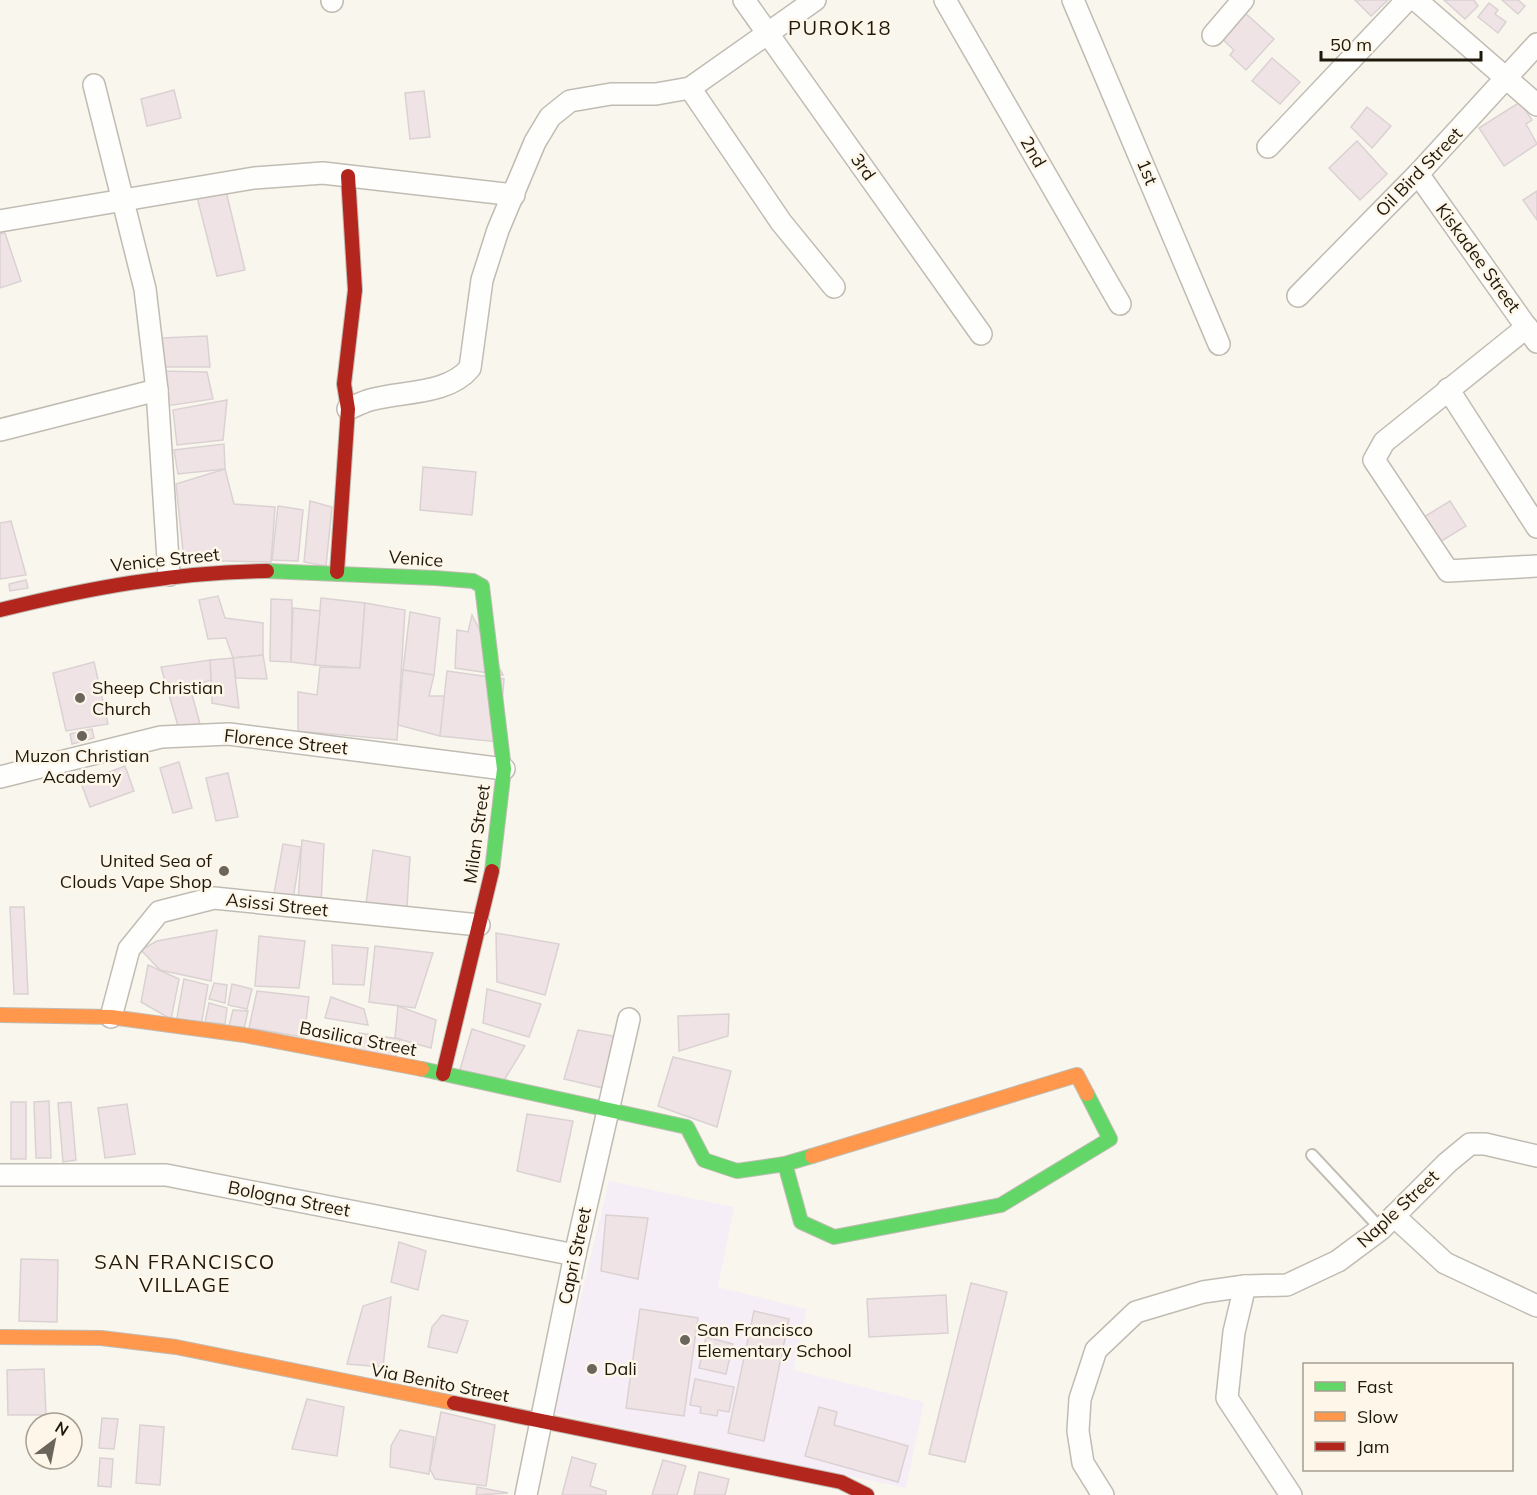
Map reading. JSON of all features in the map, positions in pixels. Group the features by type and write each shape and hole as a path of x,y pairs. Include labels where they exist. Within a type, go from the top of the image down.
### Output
{"street":[{"name":"3rd","path":"744,0 981,334"},
{"path":"348,410 369,400 402,395 461,378 470,368 482,280 498,230 536,142 550,117 570,101 611,94 657,94 690,88 769,35 815,0"},
{"name":"2nd","path":"945,0 1120,304"},
{"name":"1st","path":"1073,0 1219,344"},
{"path":"1213,35 1243,0"},
{"path":"1268,147 1407,0"},
{"path":"1416,0 1537,105"},
{"name":"Oil Bird Street","path":"1298,296 1418,174 1537,44"},
{"path":"94,85 121,202 145,289 157,390 170,576"},
{"path":"690,88 781,222 834,287"},
{"path":"0,222 254,178 323,173 514,195"},
{"name":"Kiskadee Street","path":"1418,174 1532,334"},
{"path":"337,572 348,410 344,384 355,290 348,176"},
{"path":"1532,334 1448,389 1384,442 1374,460 1448,571 1537,566"},
{"path":"1448,389 1537,527"},
{"path":"0,430 157,390"},
{"name":"Venice Street","path":"0,610 104,585 170,576 251,570 337,572"},
{"name":"Venice","path":"337,572 473,581 482,586 484,595"},
{"name":"Milan Street","path":"443,1074 494,864 504,769 484,595"},
{"name":"Florence Street","path":"0,777 161,737 229,734 504,769"},
{"name":"Asissi Street","path":"111,1017 129,949 159,912 214,898 479,925"},
{"name":"Basilica Street","path":"0,1015 111,1017 244,1035 608,1108 687,1127 704,1160 737,1171 785,1164 1077,1076 1110,1139 1001,1205 834,1237 801,1222 785,1164"},
{"name":"Capri Street","path":"526,1495 575,1255 629,1019"},
{"name":"Naple Street","path":"1103,1495 1083,1463 1078,1431 1080,1399 1096,1350 1136,1312 1203,1292 1245,1286 1287,1286 1338,1261 1387,1223 1447,1163 1470,1144 1485,1144 1537,1156"},
{"name":"Bologna Street","path":"0,1175 166,1175 575,1255"},
{"path":"1387,1223 1445,1263 1537,1306"},
{"path":"1245,1286 1234,1332 1227,1398 1291,1495"},
{"name":"Via Benito Street","path":"0,1337 101,1338 176,1347 841,1482 867,1495"}],"lane":[{"path":"1312,1155 1387,1223"}],"shaded area":[{"name":"San Francisco Elementary School","path":"609,1181 734,1207 718,1287 807,1309 794,1370 924,1402 906,1488 553,1413"}],"building":[{"path":"1355,0 1388,0 1371,16"},
{"path":"1444,0 1474,0 1478,6 1465,19"},
{"path":"1502,0 1518,0 1525,6 1518,14"},
{"path":"1489,3 1498,10 1495,14 1506,22 1498,33 1478,17"},
{"path":"1243,11 1274,39 1246,70 1230,55 1234,50 1220,37"},
{"path":"1272,58 1300,82 1280,104 1252,81"},
{"path":"174,90 181,118 147,126 141,99"},
{"path":"424,91 430,137 410,139 405,93"},
{"path":"1520,102 1532,120 1526,124 1537,144 1504,166 1479,128"},
{"path":"1367,107 1391,126 1372,148 1351,127"},
{"path":"1357,141 1387,174 1360,200 1329,168"},
{"path":"225,187 245,270 217,276 196,193"},
{"path":"1537,191 1537,220 1523,200"},
{"path":"5,233 21,281 0,288 0,234"},
{"path":"207,336 210,367 163,367 162,338"},
{"path":"160,371 207,372 213,399 166,406"},
{"path":"227,400 223,440 177,445 173,410"},
{"path":"224,444 225,469 178,474 174,450"},
{"path":"423,467 476,472 472,515 420,510"},
{"path":"225,469 234,504 275,507 271,562 184,560 176,484"},
{"path":"310,501 332,507 326,566 304,562"},
{"path":"1450,501 1466,526 1440,542 1424,517"},
{"path":"278,506 303,510 298,561 272,560"},
{"path":"11,521 26,575 0,579 0,523"},
{"path":"26,580 28,588 10,591 9,584"},
{"path":"218,596 225,618 263,623 263,655 233,658 226,638 208,639 199,600"},
{"path":"321,598 365,603 360,668 315,665"},
{"path":"271,599 292,600 291,662 270,661"},
{"path":"365,603 405,610 397,740 298,731 298,692 317,695 320,667 360,668"},
{"path":"293,608 320,611 315,665 291,662"},
{"path":"410,612 440,618 434,675 403,670"},
{"path":"472,615 503,675 455,668 457,630 468,632"},
{"path":"263,655 267,679 236,678 233,658"},
{"path":"233,658 239,708 212,703 210,660"},
{"path":"210,660 211,680 190,687 200,724 178,726 161,667"},
{"name":"Sheep Christian Church","path":"94,662 108,724 66,731 53,673"},
{"path":"403,670 434,675 429,696 445,696 440,736 398,725"},
{"path":"447,671 504,679 499,742 440,736"},
{"name":"Muzon Christian Academy","path":"92,729 94,738 72,744 70,734"},
{"path":"179,762 192,808 173,813 160,768"},
{"path":"125,766 134,791 90,807 81,783"},
{"path":"228,773 238,817 216,821 206,778"},
{"path":"302,840 324,844 321,904 298,901"},
{"path":"283,844 301,847 293,900 273,899"},
{"path":"373,850 410,857 407,907 366,904"},
{"path":"10,907 24,907 28,994 14,994"},
{"path":"217,930 211,981 160,970 141,950 157,941"},
{"path":"496,933 559,944 545,995 497,982"},
{"path":"259,936 305,941 299,988 255,986"},
{"path":"332,945 368,948 364,985 333,984"},
{"path":"375,946 433,953 415,1008 369,1002"},
{"path":"148,965 179,979 171,1019 141,1002"},
{"path":"184,979 208,985 201,1026 176,1023"},
{"path":"214,983 227,985 225,1003 209,999"},
{"path":"232,984 252,989 247,1009 228,1005"},
{"path":"487,989 541,1004 529,1037 483,1023"},
{"path":"257,991 309,997 304,1037 249,1028"},
{"path":"331,997 364,1009 368,1025 325,1018"},
{"path":"209,1003 227,1008 225,1024 205,1022"},
{"path":"398,1006 436,1020 431,1048 395,1038"},
{"path":"233,1010 248,1011 244,1029 229,1026"},
{"path":"729,1014 728,1036 679,1051 678,1016"},
{"path":"472,1029 525,1046 503,1082 459,1073"},
{"path":"578,1030 619,1037 607,1089 564,1079"},
{"path":"359,1033 400,1039 394,1064 354,1050"},
{"path":"673,1057 731,1071 717,1127 658,1106"},
{"path":"49,1101 51,1158 36,1158 34,1102"},
{"path":"11,1102 26,1102 26,1159 11,1159"},
{"path":"71,1102 76,1160 63,1162 58,1103"},
{"path":"127,1104 135,1154 105,1158 98,1108"},
{"path":"527,1114 573,1121 560,1182 517,1171"},
{"path":"606,1215 648,1218 638,1279 601,1271"},
{"path":"399,1242 426,1251 418,1290 391,1282"},
{"path":"21,1259 58,1260 57,1322 19,1321"},
{"path":"971,1283 1007,1292 965,1462 929,1454"},
{"path":"946,1295 948,1333 869,1337 867,1299"},
{"path":"391,1297 383,1367 347,1364 363,1306"},
{"path":"640,1309 698,1318 684,1416 626,1408"},
{"path":"754,1311 789,1319 764,1441 728,1433"},
{"path":"442,1315 468,1321 457,1353 428,1347 432,1327"},
{"path":"706,1337 733,1344 726,1374 699,1368"},
{"path":"44,1369 46,1411 24,1411 24,1415 8,1415 7,1370"},
{"path":"695,1379 734,1387 729,1412 718,1410 717,1416 700,1413 701,1407 690,1405"},
{"path":"307,1399 344,1407 337,1456 292,1449"},
{"path":"819,1407 837,1412 834,1425 908,1446 898,1482 805,1456"},
{"path":"441,1412 495,1425 486,1486 435,1479 430,1469"},
{"path":"102,1418 118,1419 114,1449 99,1448"},
{"path":"140,1425 164,1427 160,1485 136,1483"},
{"path":"400,1430 434,1437 429,1474 390,1467 391,1446"},
{"path":"572,1457 596,1464 590,1486 606,1491 606,1495 562,1495"},
{"path":"100,1458 113,1459 111,1487 98,1486"},
{"path":"663,1460 686,1466 677,1495 652,1495"},
{"path":"699,1472 729,1479 725,1495 694,1495"},
{"path":"477,1487 508,1493 476,1495"}],"traffic: fast":[{"path":"267,571 435,578 473,581 482,586 504,769 492,871"},
{"path":"422,1069 687,1127 704,1160 737,1171 785,1164 812,1156"},
{"path":"785,1164 801,1222 834,1237 1001,1205 1110,1139 1087,1094"}],"traffic: slow":[{"path":"0,1015 111,1017 244,1035 422,1069"},
{"path":"812,1156 1077,1075 1087,1094"},
{"path":"0,1337 101,1338 176,1347 454,1403"}],"traffic: jam":[{"path":"337,572 348,409 344,384 355,290 348,176"},
{"path":"0,610 66,595 166,578 267,571"},
{"path":"443,1074 492,871"},
{"path":"454,1403 841,1482 867,1495"}],"place":[{"name":"Sheep Christian Church","path":"80,698"},
{"name":"Muzon Christian Academy","path":"82,736"},
{"name":"United Sea of Clouds Vape Shop","path":"224,871"},
{"name":"San Francisco Elementary School","path":"685,1340"},
{"name":"Dali","path":"592,1369"}],"district":[{"name":"PUROK18","path":"840,28"},
{"name":"SAN FRANCISCO VILLAGE","path":"185,1274"}]}
